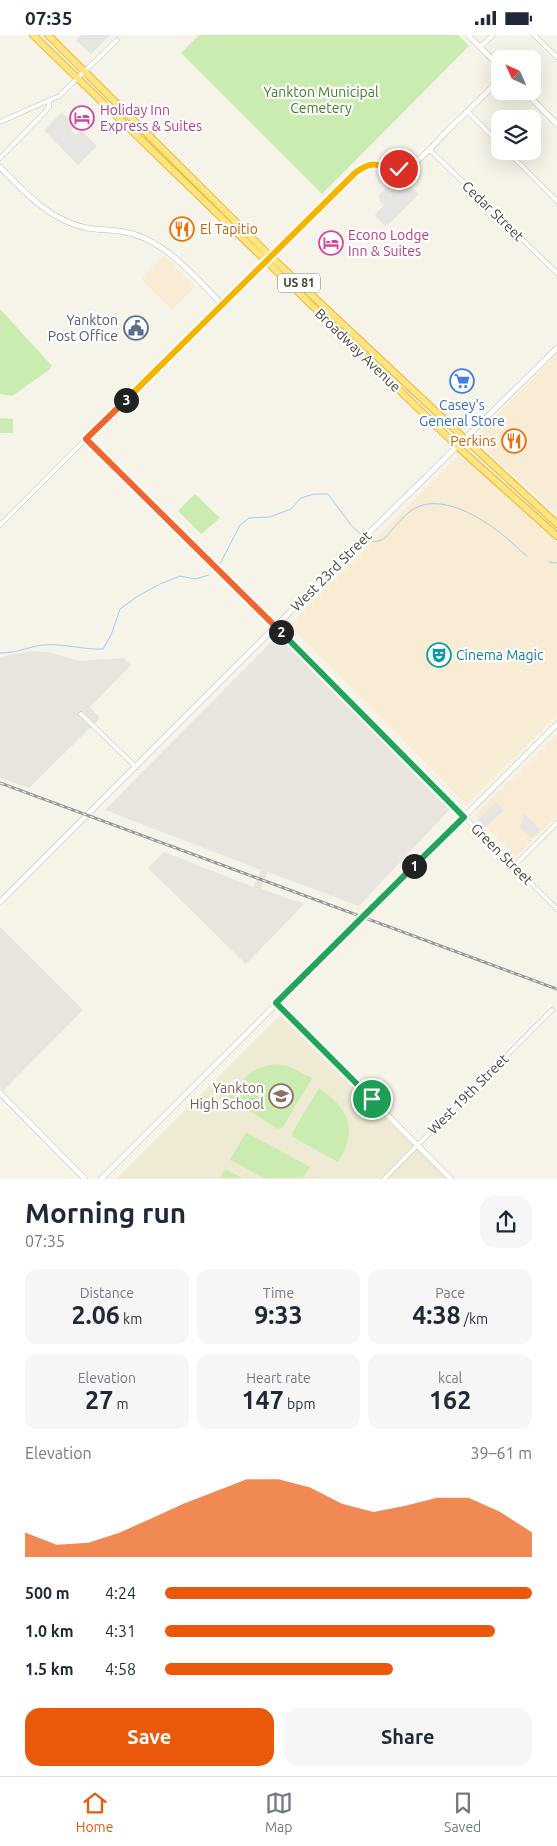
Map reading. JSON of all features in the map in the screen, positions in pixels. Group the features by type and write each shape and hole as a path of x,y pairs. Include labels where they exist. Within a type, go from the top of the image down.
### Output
{"highway":[{"name":"Broadway Avenue","path":"33,35 78,80 268,259 557,524"},
{"name":"Broadway Avenue","path":"48,35 268,259 458,447 557,535"}],"street":[{"path":"468,35 491,58"},
{"path":"480,47 493,35"},
{"path":"534,35 557,57"},
{"path":"0,122 59,96 78,80 117,40"},
{"path":"0,525 360,169 374,164 394,169 410,166 430,149 491,88"},
{"path":"533,100 557,123"},
{"path":"0,158 45,112 49,107 49,102"},
{"path":"467,111 491,135"},
{"name":"Cedar Street","path":"430,149 557,273"},
{"path":"516,160 557,201"},
{"path":"0,167 36,202 57,216 87,228 132,233 154,243 180,263 223,305"},
{"name":"West 23rd Street","path":"0,902 557,348"},
{"name":"Green Street","path":"86,439 557,909"},
{"path":"81,714 136,767"},
{"path":"100,1179 557,724"},
{"path":"514,866 557,823"},
{"path":"276,1003 452,1179"},
{"name":"West 19th Street","path":"384,1179 552,1010"},
{"path":"0,1093 85,1179"}],"shaded area":[{"path":"81,35 110,35 91,54 76,40"},
{"path":"62,112 75,125 71,130 76,135 81,130 97,146 78,165 44,130"},
{"path":"397,177 419,194 385,226 375,215 384,205 380,201 379,195"},
{"path":"164,256 195,287 172,310 141,279"},
{"path":"557,355 557,514 492,456 476,436"},
{"path":"460,454 557,541 557,715 467,805 290,625"},
{"path":"278,635 450,809 359,906 268,872 261,889 304,904 246,964 148,868 164,852 253,887 261,870 105,810"},
{"path":"32,651 47,652 80,661 123,658 131,665 90,707 100,718 29,788 0,778 0,657"},
{"path":"557,734 557,816 516,856 475,815"},
{"path":"496,802 504,810 486,827 478,820"},
{"path":"524,813 540,830 532,838 520,827"},
{"path":"0,927 83,1010 3,1091 0,1087"},
{"name":"Yankton High School","path":"281,1014 446,1178 116,1179"}],"green space":[{"name":"Yankton Municipal Cemetery","path":"199,35 458,35 469,46 322,194 181,53"},
{"path":"0,309 52,366 12,396 0,394"},
{"path":"0,418 13,419 13,433 0,433"},
{"path":"195,494 220,518 201,534 178,511"},
{"path":"275,1064 288,1066 312,1078 283,1127 278,1129 228,1098 253,1071"},
{"path":"319,1088 337,1103 347,1121 349,1130 348,1140 338,1162 293,1137 292,1133"},
{"path":"246,1132 310,1167 303,1178 264,1178 230,1160"},
{"path":"225,1169 243,1178 220,1178"}],"waterway":[{"path":"220,564 240,525 249,518 270,517 291,509 301,498 314,494 328,494 351,525 363,536"},
{"path":"367,538 372,541 379,541 387,536 404,517 417,507 428,504 448,505 478,518 507,538 527,556"},
{"path":"549,562 557,563"},
{"path":"0,653 43,645 103,649 111,635 120,609 138,596 180,576 195,579 209,575"}],"railway":[{"path":"0,783 557,989"}],"place":[{"name":"Holiday Inn Express & Suites","path":"82,118"},
{"name":"El Tapitio","path":"182,229"},
{"name":"Econo Lodge Inn & Suites","path":"331,243"},
{"name":"Yankton Post Office","path":"136,328"},
{"name":"Casey's General Store","path":"462,381"},
{"name":"Perkins","path":"514,441"},
{"name":"Cinema Magic","path":"439,655"},
{"name":"Yankton High School","path":"281,1096"}],"route":[{"path":"372,1099 276,1003 464,817 86,439 355,173 365,166 374,164 399,169"}]}
